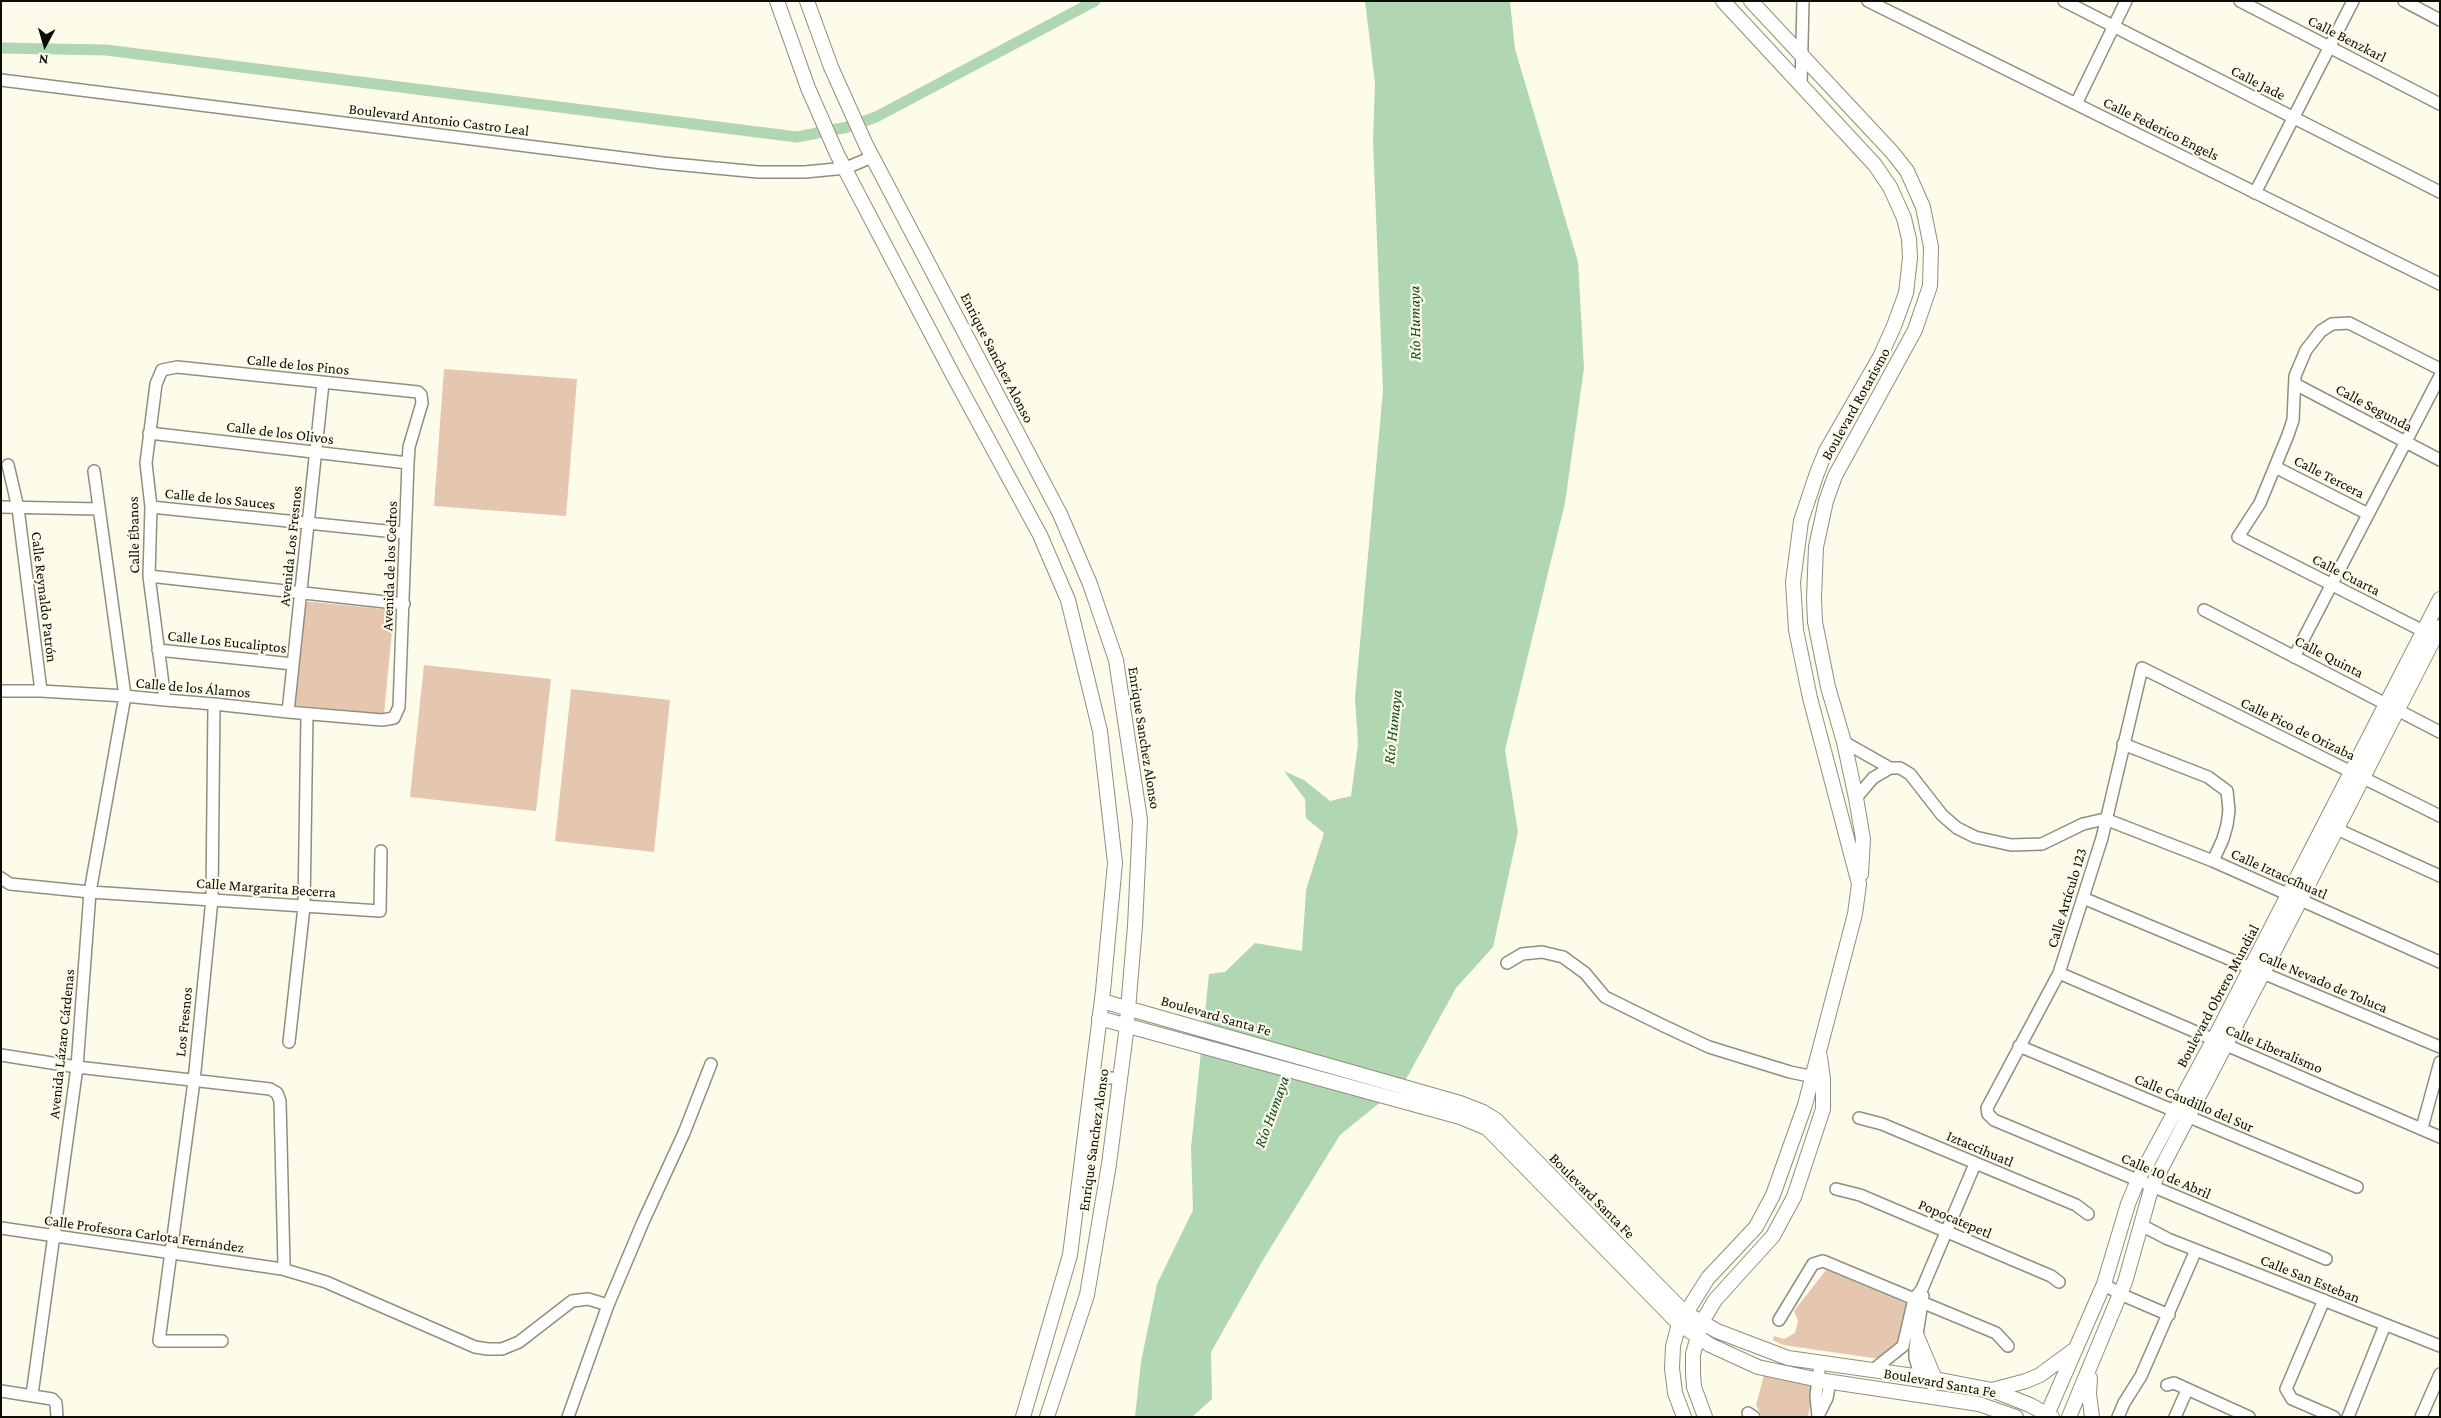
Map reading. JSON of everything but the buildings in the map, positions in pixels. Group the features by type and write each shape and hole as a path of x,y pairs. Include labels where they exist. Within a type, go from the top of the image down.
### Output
{"street":[{"name":"Enrique Sanchez Alonso","path":"777,1 801,70 837,154 953,375 1040,535 1068,600 1100,731 1115,863 1102,1001 1070,1254 1023,1417"},
{"name":"Enrique Sanchez Alonso","path":"807,1 852,116 869,151 1060,514 1090,584 1116,660 1140,820 1135,926 1127,1024 1109,1164 1087,1295 1047,1417"},
{"path":"1723,1 1876,165 1898,201 1909,239 1908,276 1901,306 1880,357 1826,451 1817,473 1801,521 1793,582 1796,630 1812,707 1859,884"},
{"name":"Boulevard Rotarismo","path":"1751,1 1892,152 1907,171 1923,207 1931,247 1930,286 1915,330 1835,476 1826,501 1816,547 1815,622 1828,687 1844,742 1856,798 1863,847 1855,914 1819,1055 1818,1078"},
{"path":"1801,86 1803,1"},
{"name":"Calle Federico Engels","path":"1868,1 2440,284"},
{"name":"Calle Jade","path":"2064,1 2440,192"},
{"path":"2076,104 2126,1"},
{"name":"Calle Benzkarl","path":"2240,1 2440,104"},
{"path":"2255,193 2353,1"},
{"path":"2404,1 2440,20"},
{"path":"1755,36 1762,12"},
{"name":"Boulevard Antonio Castro Leal","path":"1,80 663,163 781,173 846,168 869,151"},
{"path":"2275,467 2293,420 2295,376 2306,350 2321,331 2332,324 2350,323 2440,369"},
{"name":"Calle de los Pinos","path":"162,370 177,367 418,392 423,398 422,403"},
{"name":"Calle Ébanos","path":"162,370 156,384 146,464 151,508 149,576 165,700"},
{"path":"2294,657 2440,376"},
{"name":"Avenida Los Fresnos","path":"288,712 323,383"},
{"name":"Calle Segunda","path":"2294,384 2440,460"},
{"name":"Avenida de los Cedros","path":"382,720 394,718 400,707 409,447 422,403"},
{"name":"Calle de los Olivos","path":"149,433 408,463"},
{"name":"Calle Reynaldo Patrón","path":"8,465 18,508 40,691"},
{"name":"Calle Tercera","path":"2275,467 2368,514"},
{"name":"Calle Cuarta","path":"2275,467 2260,503 2238,536 2434,634"},
{"name":"Avenida Lázaro Cárdenas","path":"32,1395 77,1067 90,892 125,696 94,470"},
{"path":"1,507 99,509"},
{"name":"Calle de los Sauces","path":"151,508 405,533"},
{"path":"149,576 404,604"},
{"name":"Boulevard Obrero Mundial","path":"2069,1417 2091,1368 2125,1282 2152,1186 2182,1114 2392,707 2434,634 2440,599"},
{"name":"Calle Quinta","path":"2204,610 2440,732"},
{"name":"Calle Los Eucaliptos","path":"158,650 293,664"},
{"name":"Calle Artículo 123","path":"1994,1120 1988,1114 1987,1108 2059,973 2102,838 2142,668"},
{"name":"Calle Pico de Orizaba","path":"2142,668 2440,816"},
{"name":"Calle de los Álamos","path":"1,691 40,691 125,696 382,720"},
{"name":"Los Fresnos","path":"214,704 212,899 194,1081 159,1341 222,1341"},
{"path":"289,1042 304,907 307,714"},
{"path":"1844,742 1890,768 1900,768 1910,774 1942,814 1957,828 1975,837 1994,843 2042,844 2083,824 2105,819"},
{"path":"2123,744 2208,777 2227,791 2229,810 2227,825 2224,839 2213,861"},
{"path":"1856,798 1873,778 1890,768"},
{"name":"Calle Iztaccíhuatl","path":"2105,819 2213,861 2440,962"},
{"path":"2330,826 2440,876"},
{"name":"Calle Margarita Becerra","path":"1,878 10,884 90,892 380,911 381,851"},
{"name":"Calle Nevado de Toluca","path":"2083,898 2440,1047"},
{"path":"1507,963 1522,954 1542,952 1563,957 1585,973 1605,997 1664,1026 1709,1047 1818,1078"},
{"name":"Calle Liberalismo","path":"2059,973 2440,1137"},
{"name":"Boulevard Santa Fe","path":"1102,1001 1329,1072 1487,1128 1618,1259 1682,1318 1697,1337 1758,1367 1824,1381 1980,1404 2016,1417"},
{"name":"Boulevard Santa Fe","path":"1100,1018 1329,1072"},
{"name":"Calle Caudillo del Sur","path":"2019,1046 2357,1187"},
{"path":"1,1055 77,1067 270,1089 277,1093 280,1101 284,1264 282,1269"},
{"path":"2422,1128 2440,1062"},
{"path":"568,1417 608,1305 643,1222 684,1133 711,1064"},
{"path":"1092,1076 1120,1079"},
{"path":"1684,1417 1675,1393 1672,1368 1673,1346 1682,1318 1708,1278 1756,1227 1766,1210 1818,1078"},
{"path":"1705,1417 1694,1387 1693,1373 1693,1354 1702,1322 1714,1300 1773,1236 1794,1197 1823,1109 1818,1078"},
{"name":"Boulevard Obrero Mundial","path":"2048,1416 2104,1284 2128,1204 2138,1180 2182,1114"},
{"name":"Iztaccihuatl","path":"1859,1118 1882,1124 2076,1205 2088,1214"},
{"name":"Calle 10 de Abril","path":"1994,1120 2326,1259"},
{"path":"1903,1346 1922,1289 1975,1164"},
{"name":"Popocatepetl","path":"1836,1189 1860,1194 2051,1276 2059,1282"},
{"name":"Calle San Esteban","path":"2141,1225 2168,1239 2440,1346"},
{"name":"Calle Profesora Carlota Fernández","path":"1,1228 282,1269 326,1282 475,1347 488,1349 502,1349 519,1342 572,1301 588,1299 608,1305"},
{"path":"2118,1417 2124,1403 2141,1376 2196,1250"},
{"path":"1779,1320 1813,1264 1817,1261 1822,1261 1996,1333 2008,1346"},
{"path":"2104,1284 2120,1294 2169,1314"},
{"path":"2324,1300 2286,1389 2292,1399 2334,1417"},
{"path":"1918,1301 1916,1341 1928,1378 1929,1396"},
{"name":"Boulevard Santa Fe","path":"1682,1318 1702,1322 1717,1331 1772,1354 1820,1363 1928,1378 1992,1390 2048,1416"},
{"path":"2348,1417 2385,1325"},
{"path":"1873,1370 1903,1346 1916,1341"},
{"path":"1992,1390 2026,1381 2040,1375 2076,1348"},
{"path":"1818,1417 1816,1396 1824,1381 1820,1363"},
{"path":"2091,1368 2089,1394 2092,1417"},
{"path":"2421,1417 2440,1374"},
{"path":"2166,1385 2174,1384 2249,1417"},
{"path":"2175,1417 2187,1390"},
{"path":"1,1391 52,1399 56,1403 57,1417"}],"shaded area":[{"path":"444,369 577,379 566,516 434,506"},
{"path":"302,601 394,610 384,714 292,705"},
{"path":"424,665 551,679 536,811 410,797"},
{"path":"571,689 670,700 654,852 555,841"},
{"path":"1826,1270 1910,1305 1902,1344 1880,1359 1783,1345 1773,1340 1774,1336 1784,1339 1795,1333 1798,1321 1794,1311"},
{"path":"1764,1375 1814,1383 1808,1417 1762,1417 1756,1405"}],"water":[{"name":"Río Humaya","path":"1365,1 1510,1 1515,49 1578,262 1584,368 1565,503 1505,750 1518,832 1493,947 1456,988 1404,1083 1340,1135 1263,1260 1211,1352 1212,1399 1192,1417 1135,1417 1141,1362 1157,1284 1193,1210 1191,1148 1209,974 1225,972 1255,943 1302,951 1306,890 1324,833 1306,818 1305,799 1284,771 1304,780 1330,801 1351,796 1358,744 1355,698 1383,391 1373,141 1375,83"}],"waterway":[{"path":"1,48 106,50 797,137 848,127 876,117 1095,1"}]}
